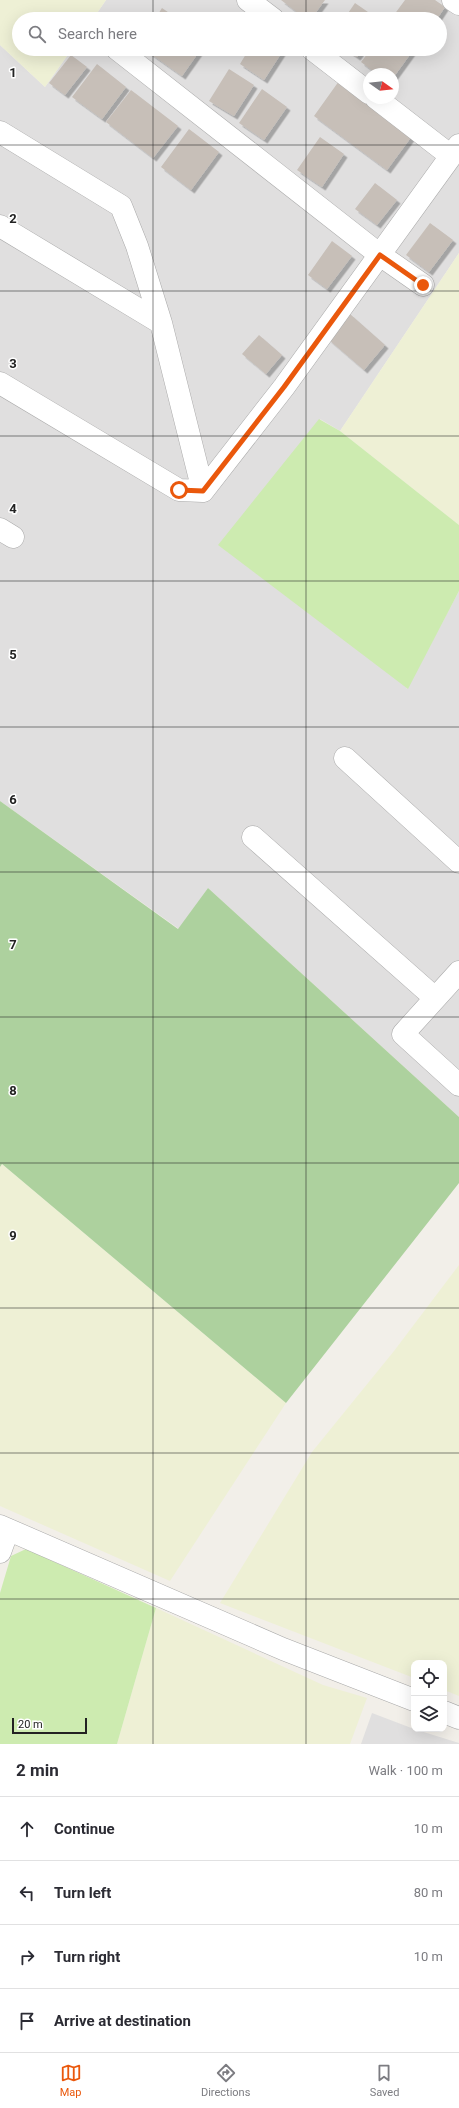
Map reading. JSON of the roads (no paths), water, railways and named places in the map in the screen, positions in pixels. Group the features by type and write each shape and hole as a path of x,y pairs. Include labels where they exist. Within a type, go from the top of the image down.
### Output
{"street":[{"path":"248,0 264,12"},
{"path":"453,0 459,4"},
{"path":"126,56 380,255 423,285"},
{"path":"321,56 363,88"},
{"path":"203,491 284,387 455,150 385,104"},
{"path":"0,132 121,206 137,246 161,323 203,491"},
{"path":"0,226 161,323"},
{"path":"0,383 179,490 203,491"},
{"path":"345,758 459,862"},
{"path":"253,837 435,998"},
{"path":"459,972 403,1034 459,1085"},
{"path":"0,1552 4,1528 283,1648 411,1699"},
{"path":"447,1713 459,1718"}]}
